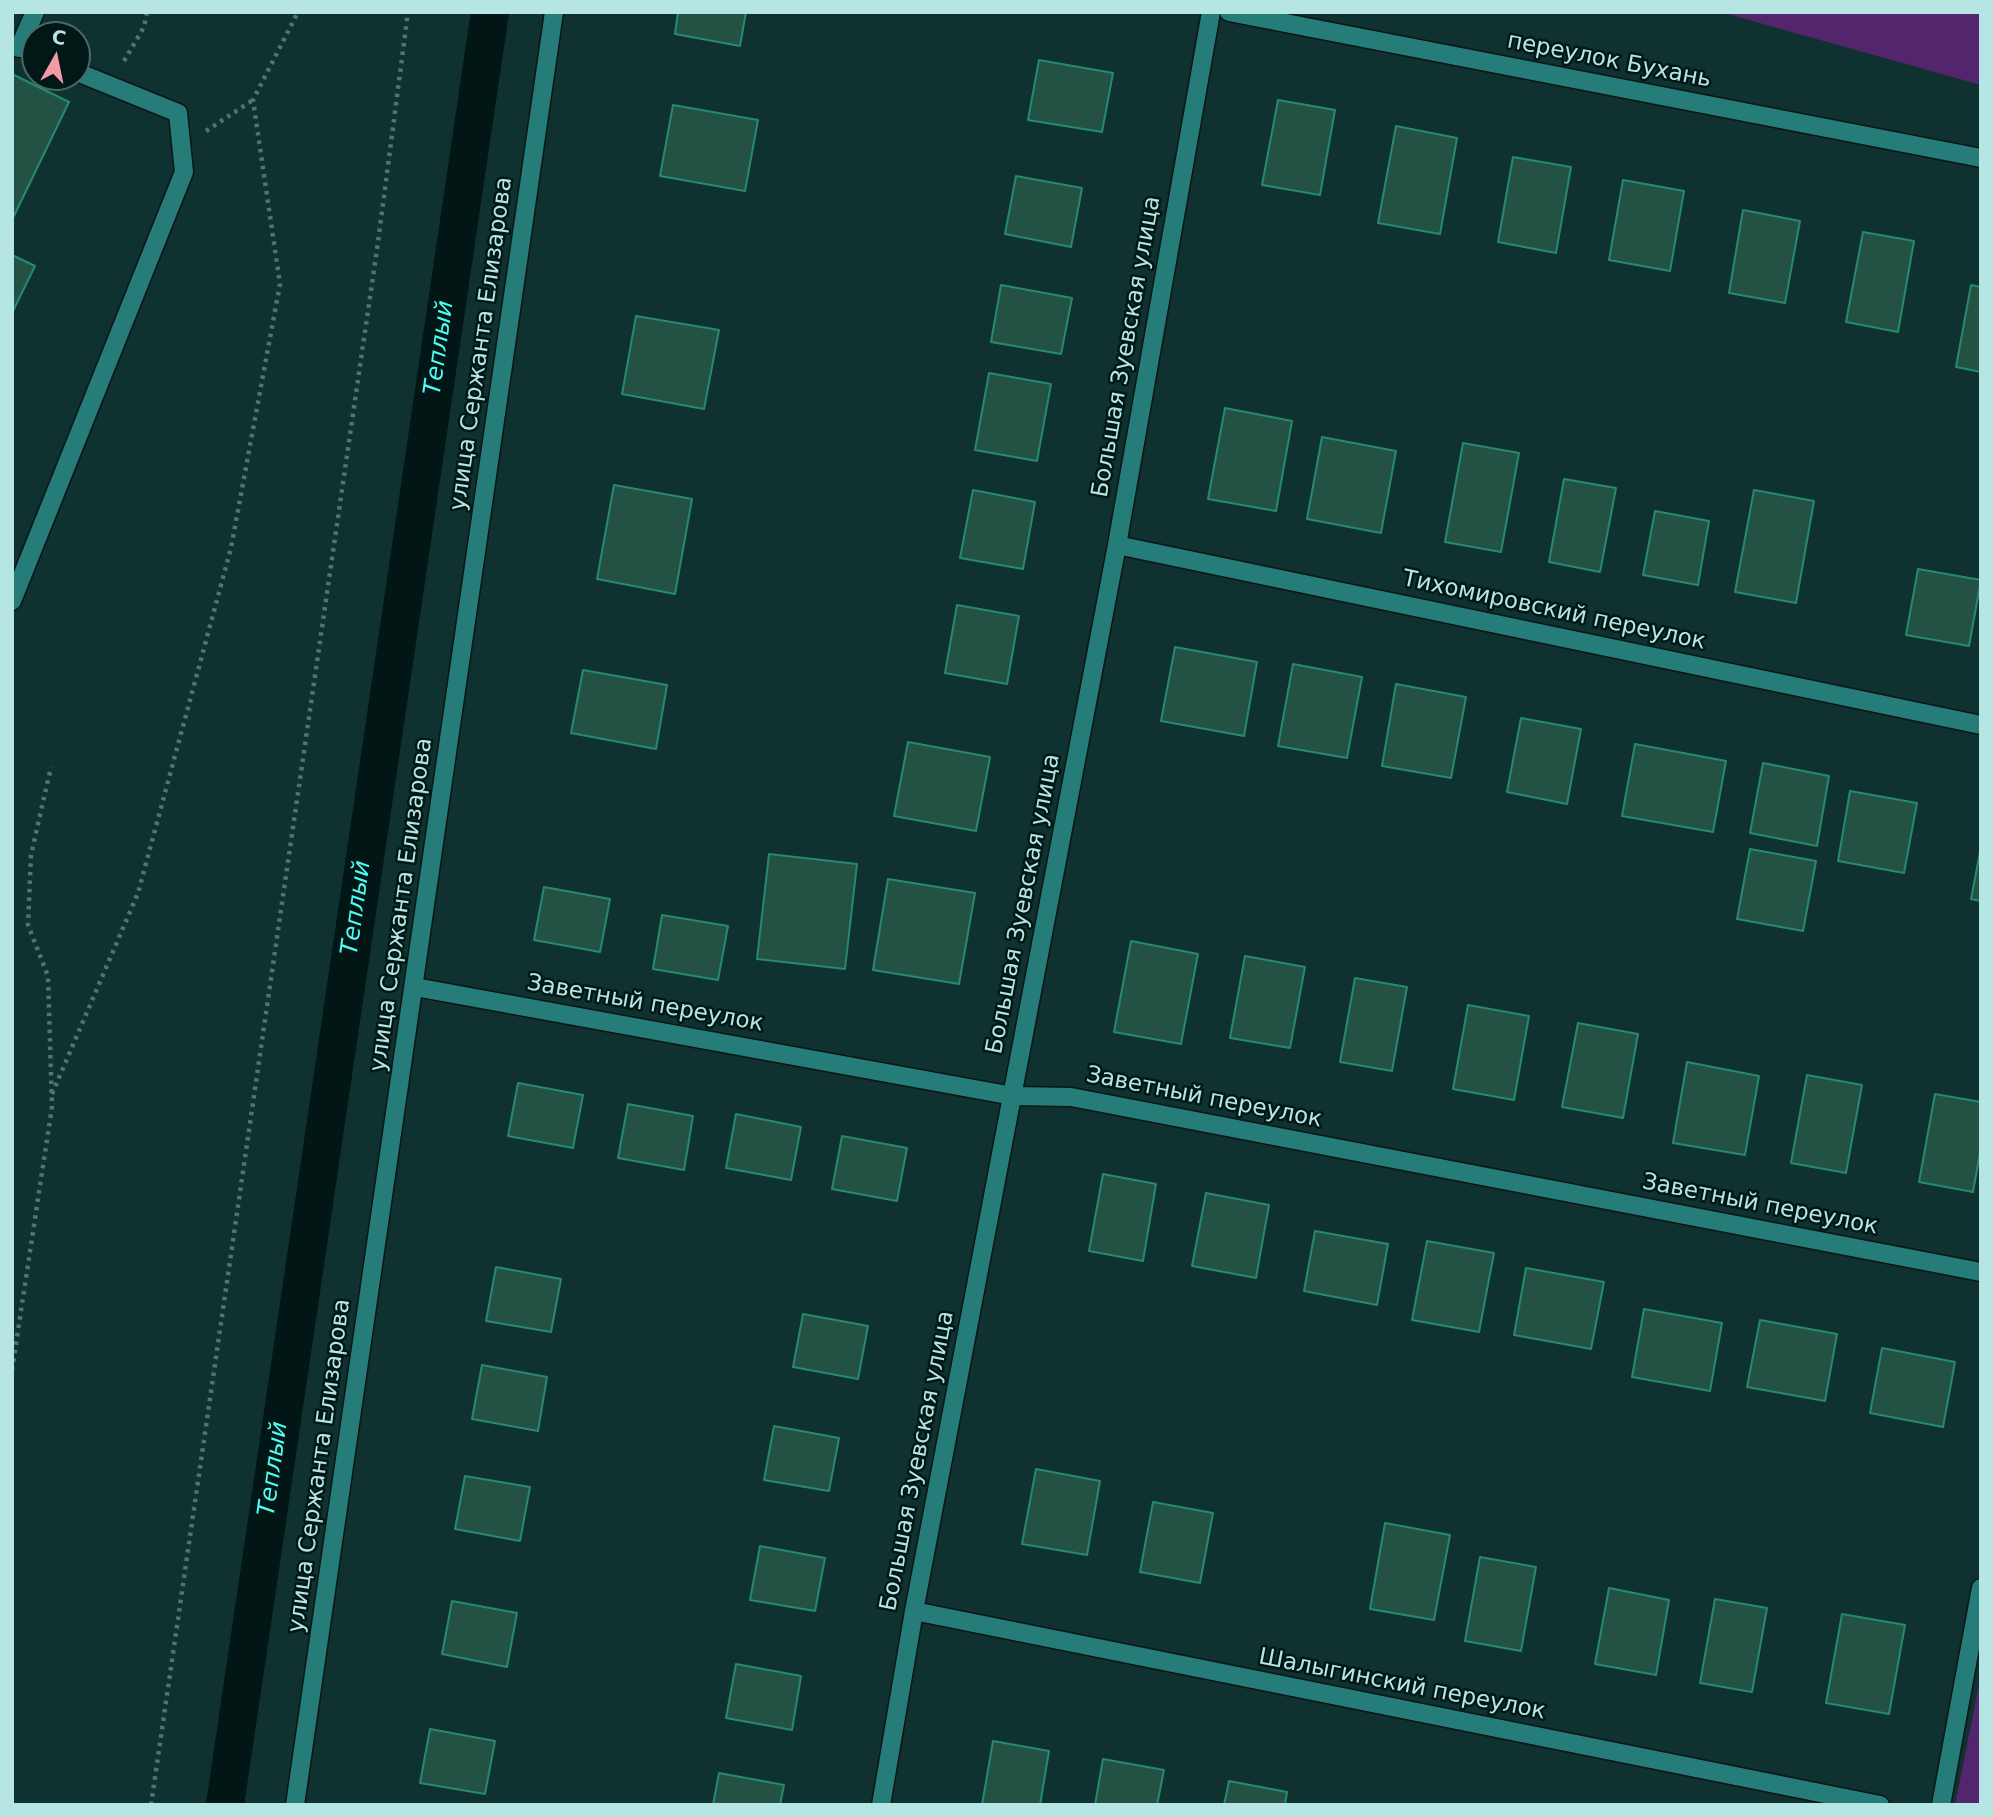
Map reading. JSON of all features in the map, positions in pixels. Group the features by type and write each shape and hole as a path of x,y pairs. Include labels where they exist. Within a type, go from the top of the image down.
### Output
{"street":[{"name":"улица Сержанта Елизарова","path":"295,1805 554,12"},
{"name":"Большая Зуевская улица","path":"881,1805 914,1611 1117,545 1211,12"},
{"name":"переулок Бухань","path":"1229,12 1981,158"},
{"path":"12,601 184,172 178,113 91,78"},
{"name":"Тихомировский переулок","path":"1117,545 1981,725"},
{"name":"Заветный переулок","path":"415,987 1013,1096 1071,1097 1981,1272"},
{"path":"1941,1805 1981,1588"},
{"name":"Шалыгинский переулок","path":"914,1611 1880,1805"}],"path":[{"path":"106,84 116,74 144,27 147,12"},
{"path":"181,147 253,100 298,12"},
{"path":"150,1805 378,243 408,12"},
{"path":"52,1094 138,892 231,548 280,284 253,100"},
{"path":"12,1370 52,1094 48,976 28,925 31,855 51,767"}],"shaded area":[{"path":"1721,12 1981,12 1981,85 1795,33"},
{"path":"1981,1674 1981,1805 1955,1805"}],"building":[{"path":"678,12 746,12 740,46 675,34"},
{"path":"1039,60 1113,73 1102,132 1028,120"},
{"path":"12,74 21,78 21,91 47,91 69,102 12,220"},
{"path":"1278,100 1335,110 1320,195 1262,185"},
{"path":"673,105 758,120 745,191 660,176"},
{"path":"1396,126 1457,138 1440,234 1378,223"},
{"path":"1513,157 1571,167 1556,253 1498,242"},
{"path":"1016,176 1082,188 1071,247 1005,234"},
{"path":"1623,180 1684,191 1670,271 1609,260"},
{"path":"1743,210 1800,221 1785,303 1729,293"},
{"path":"1863,232 1914,241 1898,332 1846,322"},
{"path":"12,255 35,266 12,313"},
{"path":"1001,285 1072,298 1061,354 991,342"},
{"path":"1971,285 1981,287 1981,372 1956,367"},
{"path":"636,316 719,330 704,409 622,394"},
{"path":"989,373 1051,384 1037,461 975,450"},
{"path":"1225,408 1292,421 1276,511 1208,499"},
{"path":"1322,437 1396,451 1381,533 1307,519"},
{"path":"1463,443 1519,453 1501,552 1445,542"},
{"path":"1564,479 1616,488 1600,572 1549,562"},
{"path":"614,485 692,499 675,594 597,579"},
{"path":"973,490 1035,502 1023,569 960,558"},
{"path":"1754,490 1814,501 1796,603 1735,592"},
{"path":"1655,511 1709,521 1698,585 1643,575"},
{"path":"1918,569 1981,580 1969,646 1906,635"},
{"path":"957,605 1019,616 1007,684 945,673"},
{"path":"1175,647 1257,662 1244,736 1161,721"},
{"path":"1293,664 1362,677 1347,758 1278,746"},
{"path":"583,670 667,685 656,749 571,733"},
{"path":"1396,684 1466,697 1451,778 1382,766"},
{"path":"1521,718 1581,729 1567,804 1507,792"},
{"path":"908,742 990,757 976,831 894,816"},
{"path":"1635,744 1726,761 1713,832 1622,816"},
{"path":"1763,763 1829,776 1817,846 1750,833"},
{"path":"1850,791 1917,803 1904,873 1838,861"},
{"path":"1981,847 1981,901 1971,899"},
{"path":"1750,849 1816,861 1803,931 1737,919"},
{"path":"769,854 857,864 845,969 757,959"},
{"path":"888,879 975,893 959,984 873,970"},
{"path":"544,887 610,899 600,952 534,940"},
{"path":"662,915 728,926 718,980 653,969"},
{"path":"1131,941 1198,954 1181,1044 1114,1032"},
{"path":"1245,956 1305,967 1290,1048 1230,1038"},
{"path":"1355,978 1407,987 1392,1071 1340,1062"},
{"path":"1468,1005 1529,1016 1514,1100 1453,1089"},
{"path":"1578,1023 1638,1034 1623,1118 1562,1107"},
{"path":"1687,1062 1759,1076 1745,1155 1673,1143"},
{"path":"1807,1075 1862,1085 1846,1173 1791,1163"},
{"path":"518,1083 583,1095 573,1148 508,1136"},
{"path":"1935,1094 1981,1102 1981,1147 1973,1192 1919,1182"},
{"path":"628,1104 693,1116 684,1170 618,1158"},
{"path":"736,1114 801,1127 791,1180 726,1168"},
{"path":"842,1136 907,1148 897,1201 832,1189"},
{"path":"1103,1174 1156,1184 1143,1261 1089,1251"},
{"path":"1206,1193 1269,1205 1256,1278 1192,1266"},
{"path":"1315,1231 1388,1244 1377,1305 1304,1291"},
{"path":"1427,1241 1494,1253 1479,1332 1412,1320"},
{"path":"496,1267 561,1279 551,1332 486,1321"},
{"path":"1526,1268 1604,1282 1591,1349 1514,1335"},
{"path":"1644,1309 1722,1323 1710,1391 1632,1377"},
{"path":"803,1314 868,1326 858,1379 793,1367"},
{"path":"1760,1320 1837,1334 1825,1401 1747,1387"},
{"path":"1882,1348 1955,1362 1943,1427 1870,1413"},
{"path":"482,1365 547,1377 538,1431 472,1419"},
{"path":"774,1426 839,1438 829,1491 764,1480"},
{"path":"1036,1469 1100,1481 1087,1555 1022,1544"},
{"path":"465,1476 530,1487 520,1541 455,1529"},
{"path":"1153,1502 1213,1513 1200,1583 1140,1572"},
{"path":"1385,1523 1450,1535 1434,1620 1370,1609"},
{"path":"760,1546 825,1558 815,1611 750,1600"},
{"path":"1480,1557 1536,1567 1521,1651 1465,1641"},
{"path":"1609,1588 1669,1600 1656,1675 1595,1664"},
{"path":"1715,1599 1767,1608 1752,1692 1700,1683"},
{"path":"452,1601 517,1613 507,1667 442,1654"},
{"path":"1842,1614 1905,1625 1889,1714 1826,1703"},
{"path":"736,1664 801,1676 792,1730 726,1718"},
{"path":"430,1729 495,1741 485,1794 420,1783"},
{"path":"993,1741 1049,1751 1040,1805 982,1805"},
{"path":"1103,1759 1164,1770 1157,1805 1095,1805"},
{"path":"719,1773 784,1785 780,1805 713,1805"},
{"path":"1229,1781 1287,1792 1285,1805 1224,1805"}],"waterway":[{"name":"Теплый","path":"225,1805 490,12"}]}
